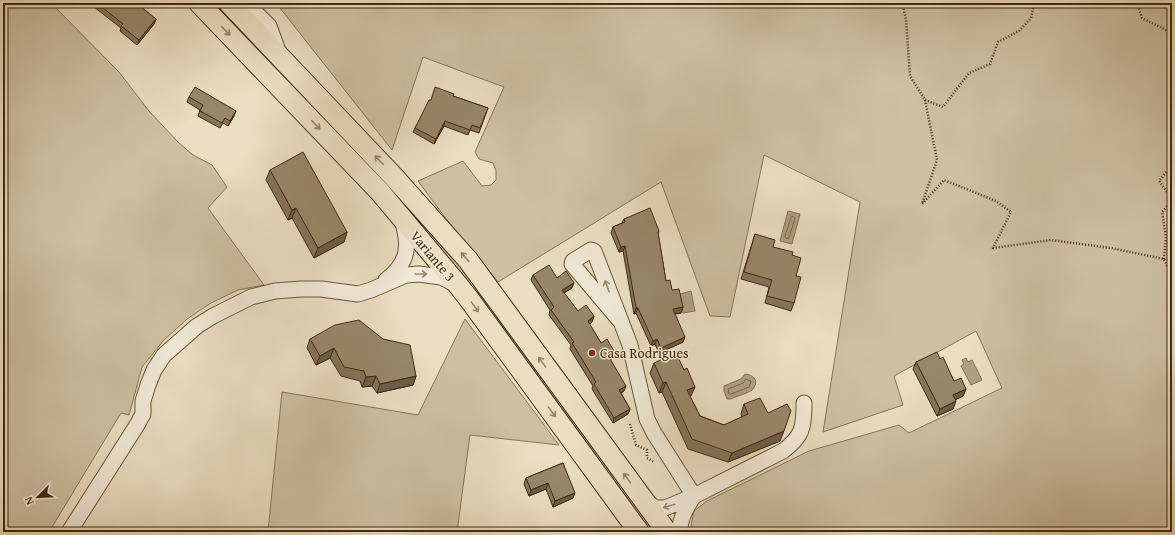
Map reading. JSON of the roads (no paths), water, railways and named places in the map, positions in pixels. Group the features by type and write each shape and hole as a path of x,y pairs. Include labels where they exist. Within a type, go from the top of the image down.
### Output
{"main road":[{"name":"Variante 3","path":"199,3 380,192 458,285 639,532"},
{"name":"Variante 3","path":"229,3 394,176 468,260 667,532"}],"street":[{"path":"246,3 269,26 280,56"},
{"path":"371,290 390,277 400,267 405,258 407,236 402,219"},
{"path":"69,532 137,425 142,414 143,401 154,370 164,355 197,326 244,300 275,292 301,289 321,289 358,294 406,275 419,274 441,277 458,285"},
{"path":"621,322 630,345 647,419 654,433 694,496"},
{"path":"644,501 656,508 665,508 694,496 783,451 795,442 801,431 804,417 804,403"},
{"path":"680,532 685,509 694,496"}],"water":[{"path":"788,211 800,214 792,244 780,241"},
{"path":"691,291 695,311 683,313 680,294"},
{"path":"966,358 968,362 972,360 982,380 971,385 961,366 964,364 962,360"},
{"path":"745,374 753,377 756,381 756,384 752,390 727,399 724,386 741,379"}],"place":[{"name":"Casa Rodrigues","path":"592,353"}]}
